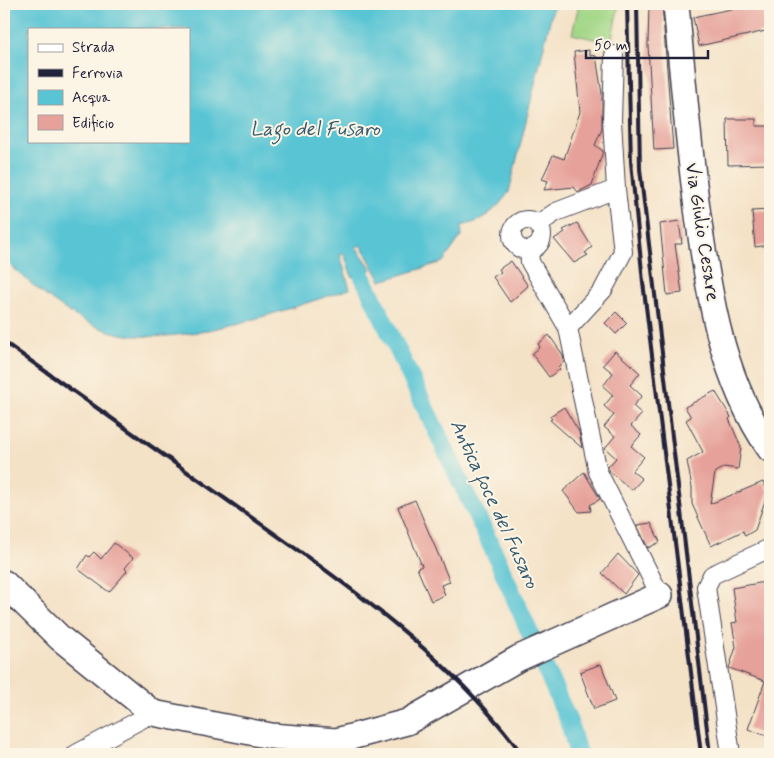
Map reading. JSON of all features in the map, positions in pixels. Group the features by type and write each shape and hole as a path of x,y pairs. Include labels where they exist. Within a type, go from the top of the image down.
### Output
{"street":[{"name":"Via Giulio Cesare","path":"676,4 686,131 708,288 729,366 758,432 770,449"},
{"path":"568,328 604,290 623,252 616,189 612,120 614,55"},
{"path":"529,250 515,244 512,234 516,225 524,220 538,224 556,212 616,189"},
{"path":"529,250 540,242 542,233 538,224"},
{"path":"4,583 60,638 153,713 271,736 336,741 406,722 537,651 660,596 598,472 568,328 530,262 529,250"},
{"path":"731,754 706,587 712,575 770,548"},
{"path":"76,754 153,713"}],"green space":[{"path":"579,4 619,4 611,43 572,34"}],"water":[{"name":"Lago del Fusaro","path":"4,4 554,4 509,192 488,214 476,222 461,226 462,235 443,262 381,281 361,245 356,247 372,269 362,275 352,277 344,253 340,255 350,289 228,326 163,336 133,336 106,330 91,324 64,309 4,259"}],"building":[{"path":"649,4 662,4 673,149 654,150 648,45"},
{"path":"755,4 770,4 770,30 699,46 693,17"},
{"path":"589,50 589,55 596,56 602,94 602,129 595,145 603,151 592,185 578,192 574,187 544,190 548,181 542,179 553,155 564,159 580,112 574,52"},
{"path":"727,119 756,119 756,126 770,126 770,164 728,165"},
{"path":"770,210 770,245 755,247 752,211"},
{"path":"679,221 682,244 675,244 682,293 667,295 660,224"},
{"path":"577,223 592,247 585,253 588,255 574,263 554,239 565,232 563,230"},
{"path":"511,261 528,286 510,302 493,277 501,272 499,269"},
{"path":"616,312 627,323 616,334 605,323"},
{"path":"549,335 563,355 564,362 558,367 560,369 549,377 532,354 540,347 538,344"},
{"path":"615,351 640,373 630,385 642,396 633,406 642,414 631,426 641,435 631,446 644,457 632,471 642,479 632,490 610,472 608,467 616,458 605,448 615,436 604,427 614,415 604,406 613,395 603,386 613,373 603,365"},
{"path":"715,391 731,417 729,419 741,447 738,469 724,467 715,473 710,504 763,482 768,492 755,530 745,536 743,531 711,546 692,504 692,487 687,461 703,452 686,420 691,417 685,407"},
{"path":"564,407 579,432 582,448 550,420 552,419 550,416"},
{"path":"584,472 600,499 590,505 591,511 579,512 563,491"},
{"path":"415,500 450,582 441,585 445,595 431,601 417,568 422,566 398,507"},
{"path":"651,523 660,542 648,548 637,525"},
{"path":"114,543 133,558 125,568 127,571 109,592 78,569 87,555 89,557 94,552 101,559"},
{"path":"618,554 638,575 624,594 602,573"},
{"path":"770,581 770,737 748,729 765,681 729,668 736,647 732,623 737,622 732,588"},
{"path":"601,664 615,701 594,709 580,672"}],"waterway":[{"name":"Antica foce del Fusaro","path":"362,275 496,556 569,722 578,754"}],"railway":[{"path":"627,4 631,162 643,282 701,754"},
{"path":"637,4 640,169 710,754"},
{"path":"4,342 317,564 392,621 461,684 493,718 522,754"}]}
